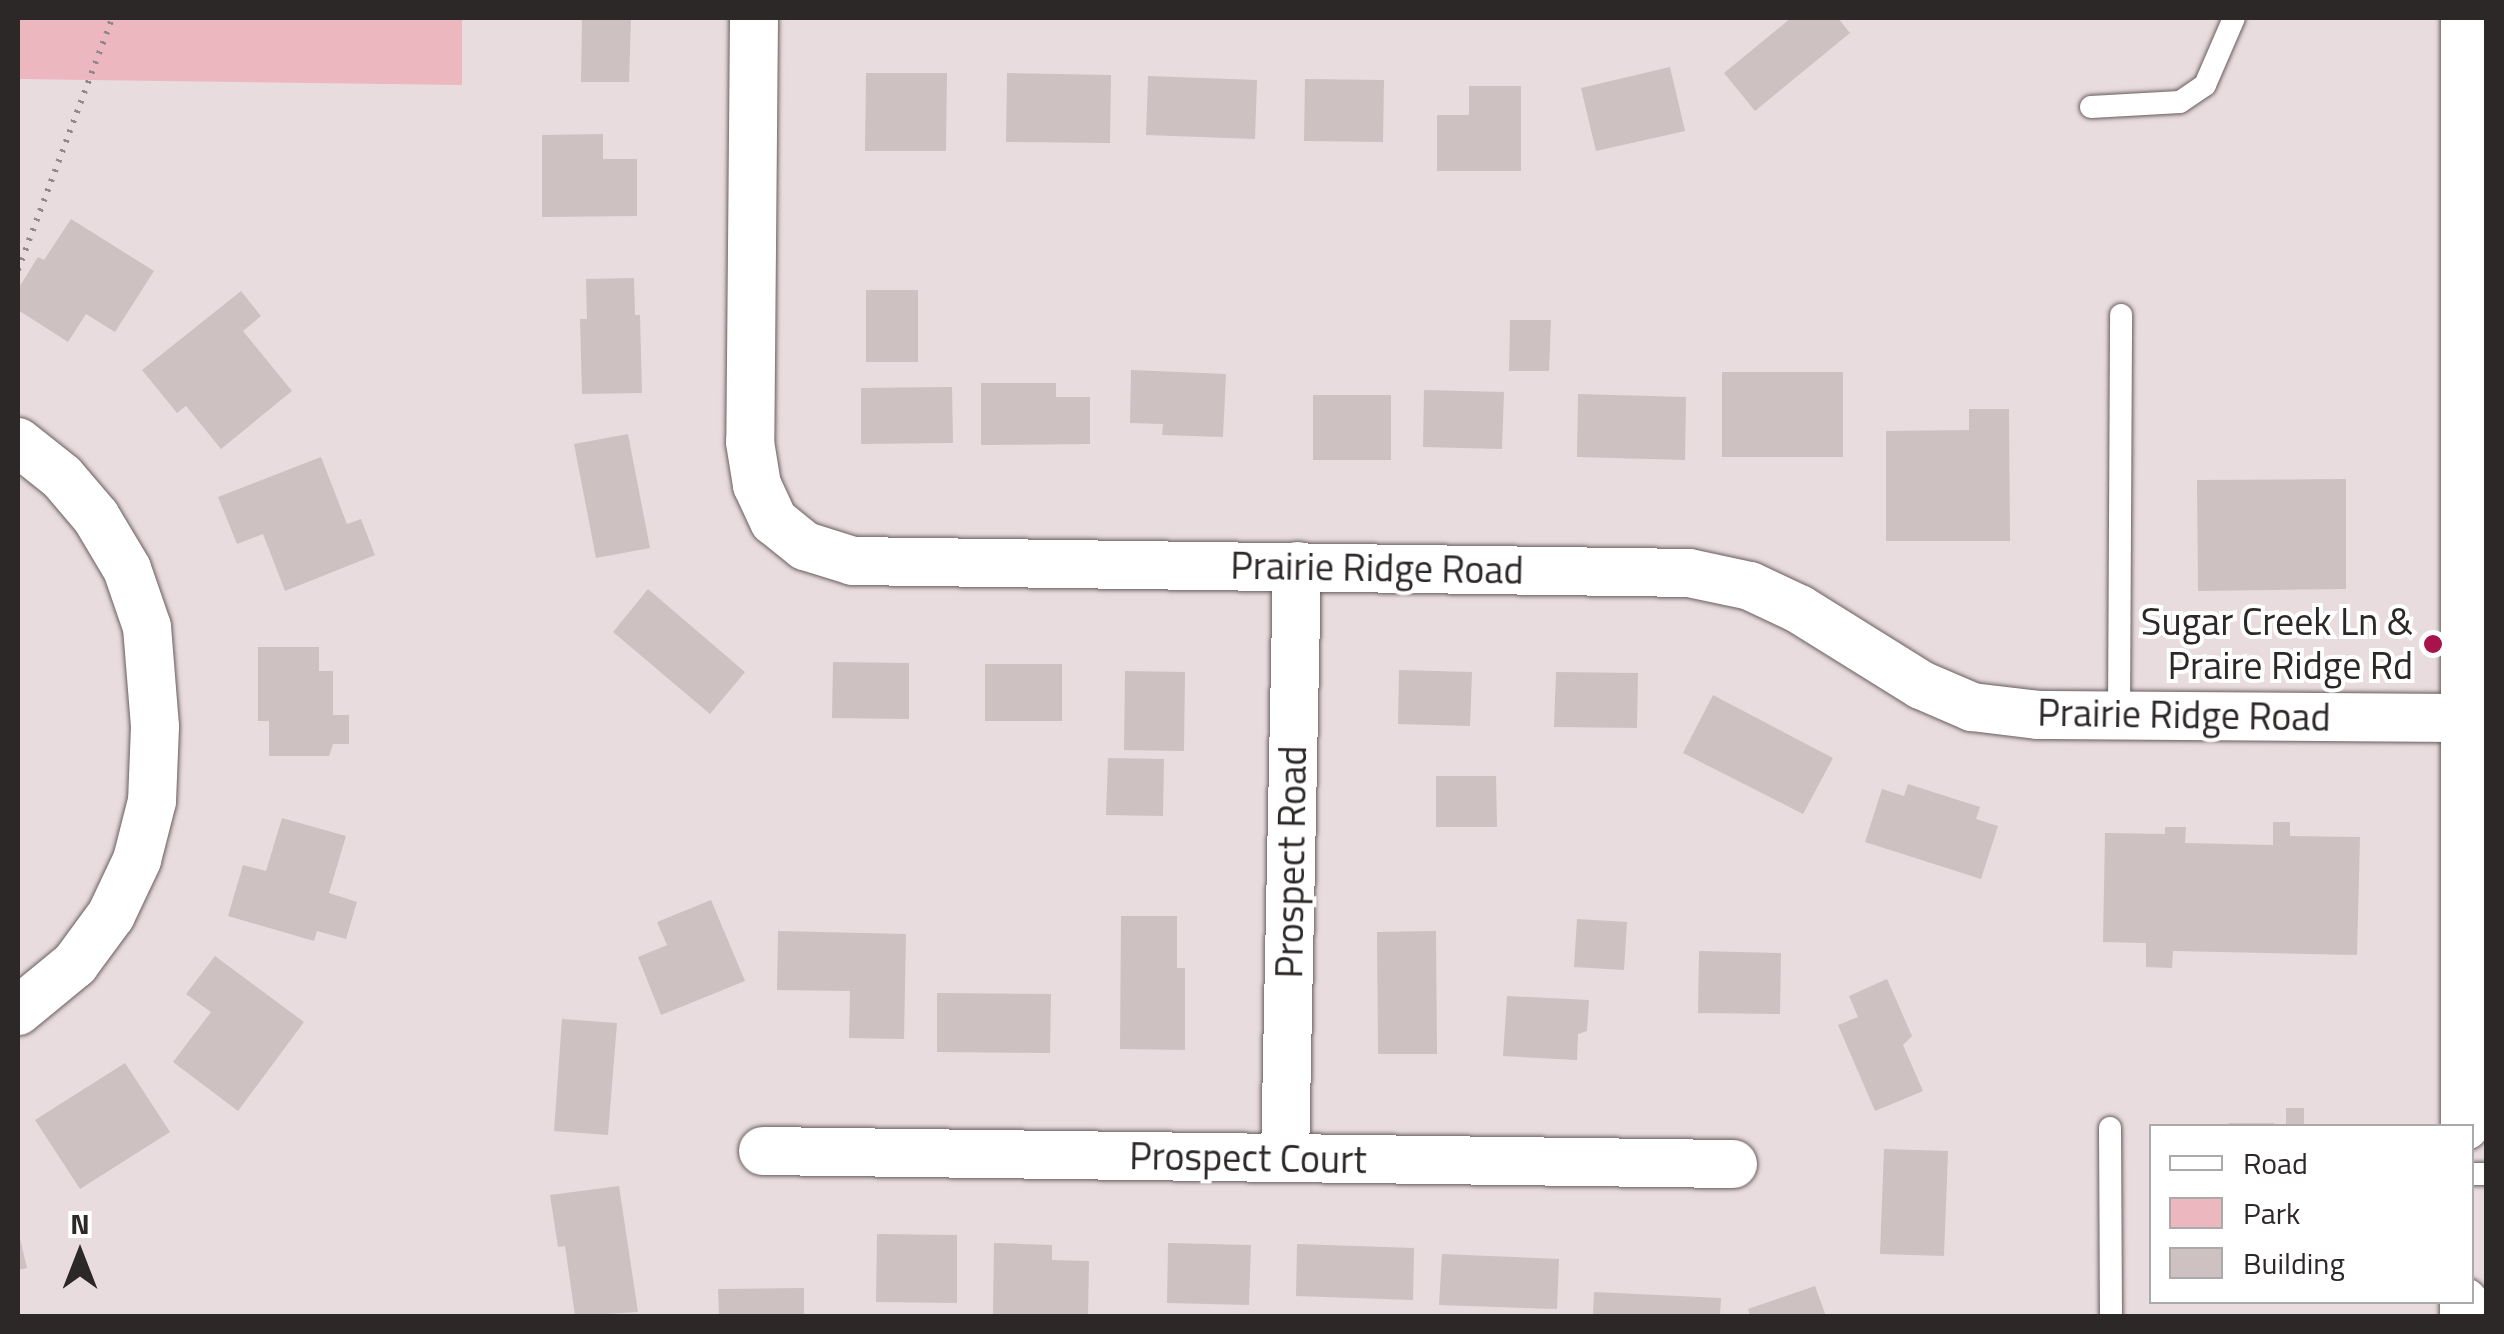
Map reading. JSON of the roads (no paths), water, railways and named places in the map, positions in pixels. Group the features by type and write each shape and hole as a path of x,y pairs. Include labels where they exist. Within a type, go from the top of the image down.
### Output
{"street":[{"name":"Prairie Ridge Road","path":"754,18 750,442 757,485 774,521 805,546 852,561 1689,573 1750,586 1799,609 1922,685 1972,706 2038,715 2466,718"},
{"path":"2465,18 2476,389 2476,537 2466,718 2476,996 2465,1124"},
{"path":"18,442 74,490 96,517 127,570 147,627 155,726 152,801 137,860 111,915 74,964 18,1010"},
{"name":"Prospect Road","path":"1285,1158 1297,566"},
{"name":"Prospect Court","path":"762,1152 1733,1164"}],"lane":[{"path":"2091,107 2180,102 2205,84 2234,18"},
{"path":"2118,716 2121,315"},
{"path":"2110,1128 2110,1316"}],"place":[{"name":"Sugar Creek Ln & Praire Ridge Rd","path":"2433,644"}]}
